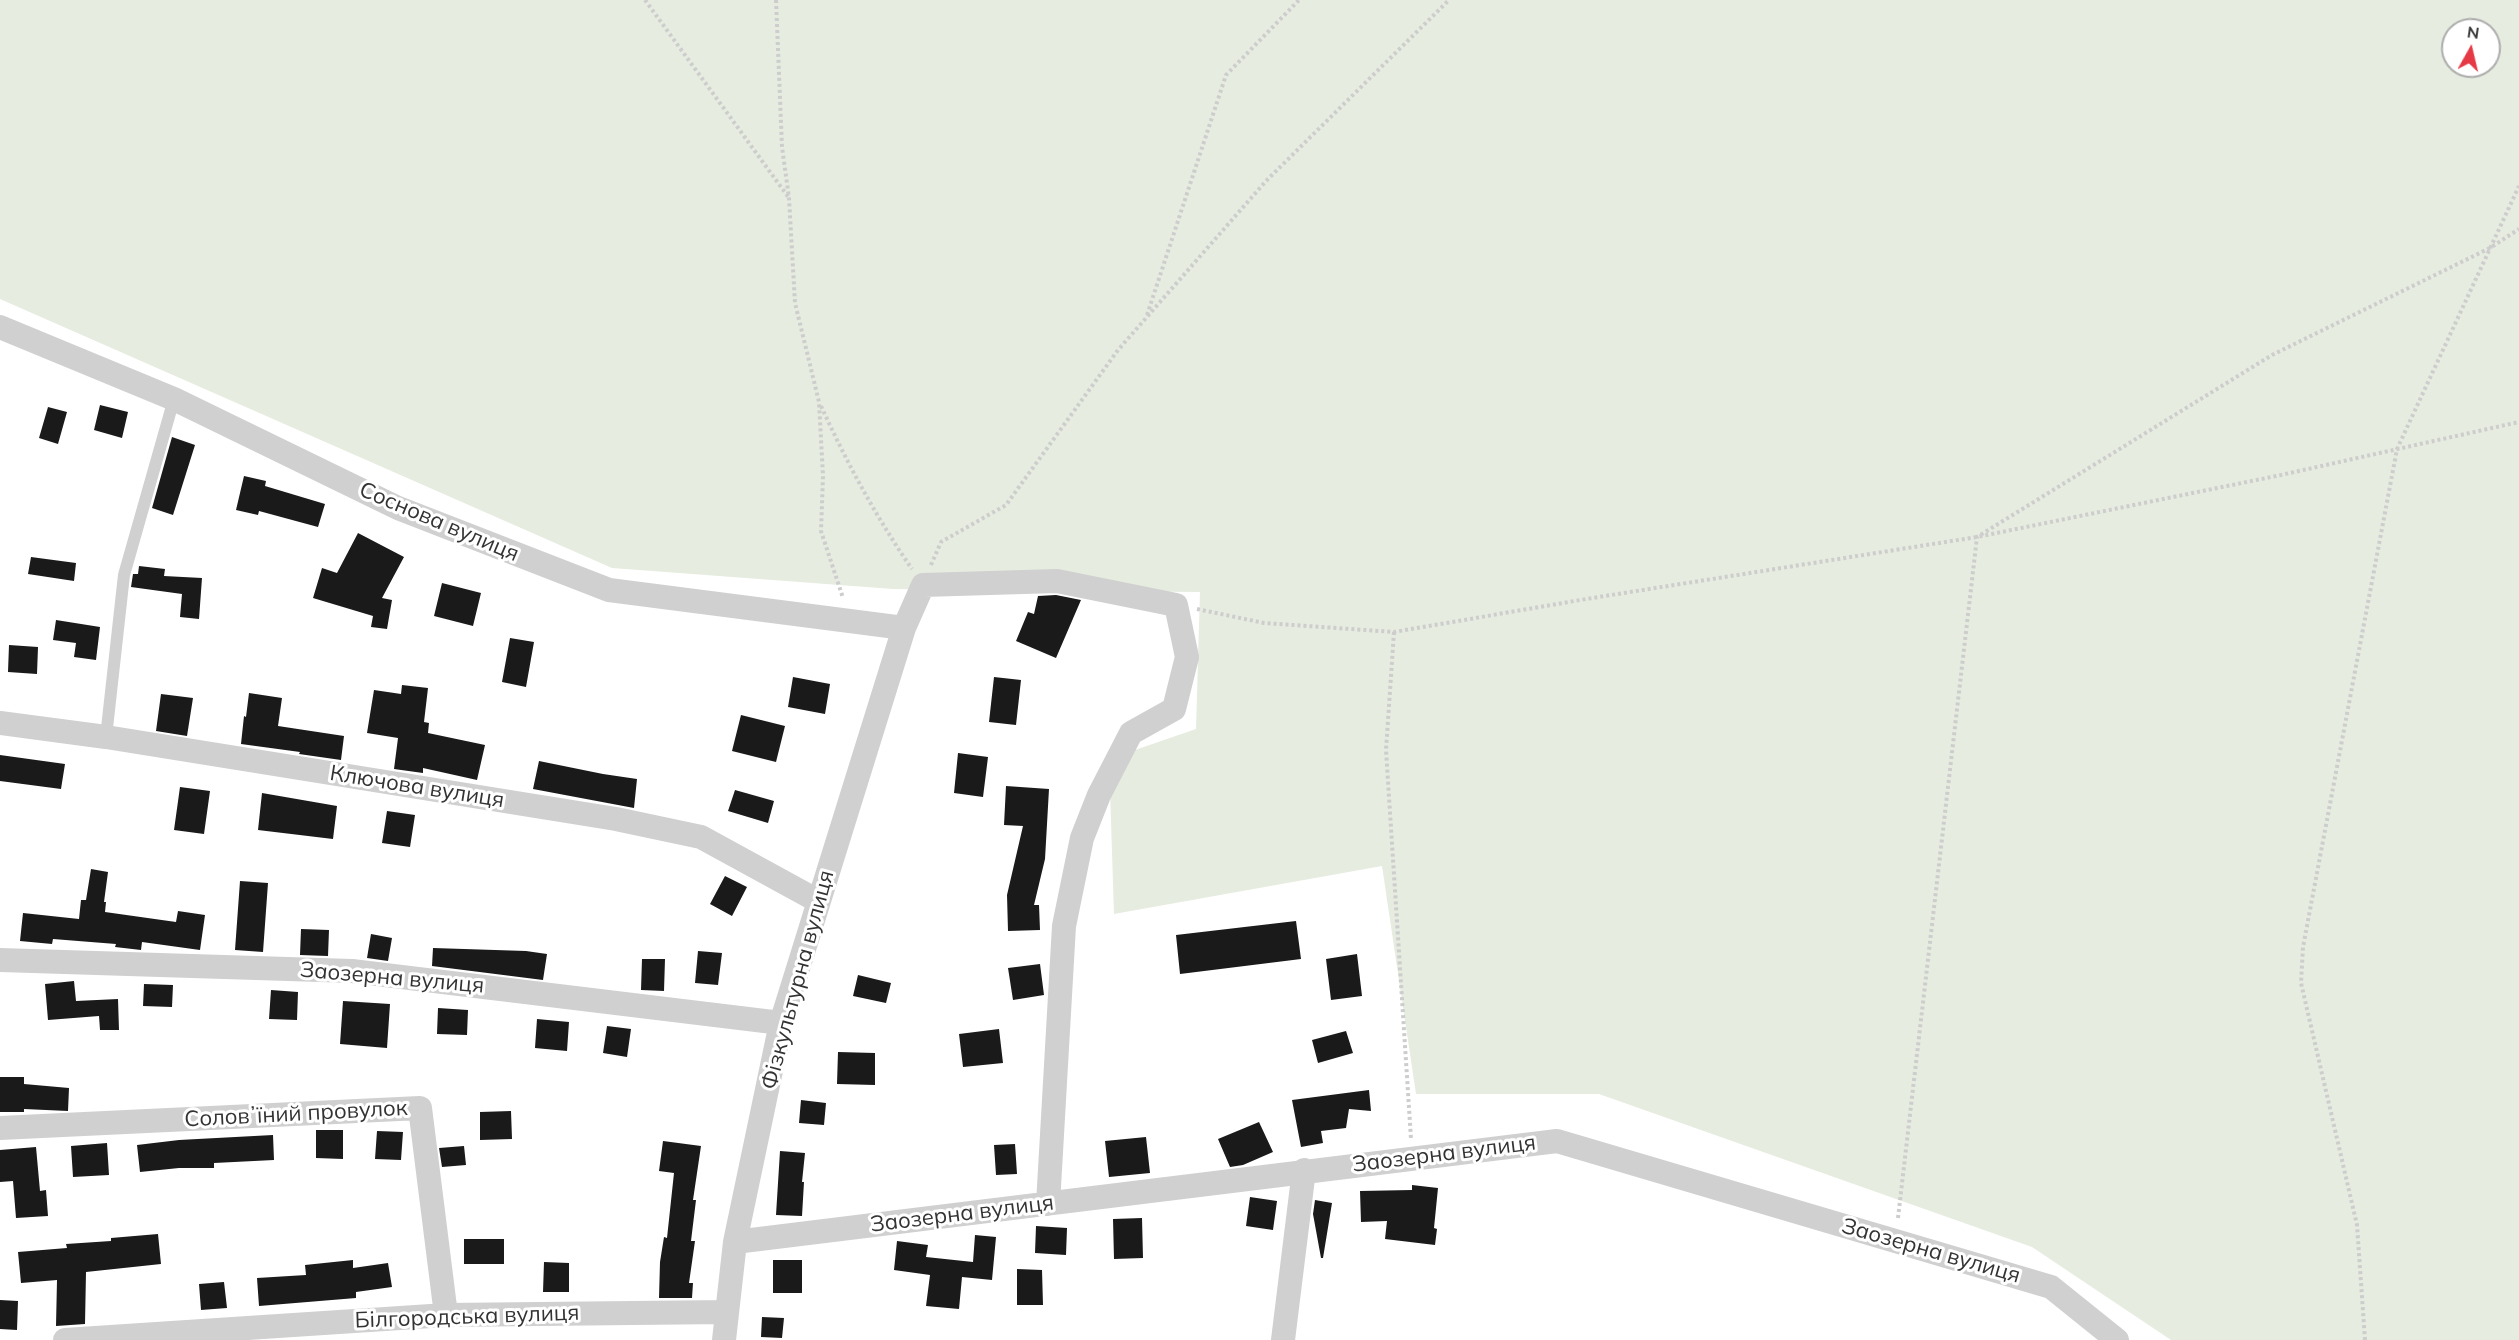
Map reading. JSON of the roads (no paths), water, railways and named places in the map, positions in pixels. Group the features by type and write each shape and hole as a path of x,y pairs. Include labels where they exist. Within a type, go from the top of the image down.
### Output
{"street":[{"name":"Соснова вулиця","path":"0,327 174,399 398,508 609,590 904,628"},
{"name":"Фізкультурна вулиця","path":"724,1340 735,1242 781,1023 904,628 922,585 1057,581 1176,605 1187,657 1174,709 1131,733 1099,795 1082,838 1064,926 1048,1204"},
{"name":"Ключова вулиця","path":"0,723 106,737 616,819 701,837 818,900"},
{"name":"Заозерна вулиця","path":"0,960 352,971 781,1023"},
{"name":"Соловʼїний провулок","path":"0,1128 420,1108 446,1314"},
{"name":"Заозерна вулиця","path":"735,1242 1304,1170 1557,1141 2051,1287 2117,1340"},
{"path":"1283,1340 1304,1170"},
{"name":"Білгородська вулиця","path":"65,1340 446,1314 726,1312"}],"lane":[{"path":"106,737 124,575 174,399"}]}
